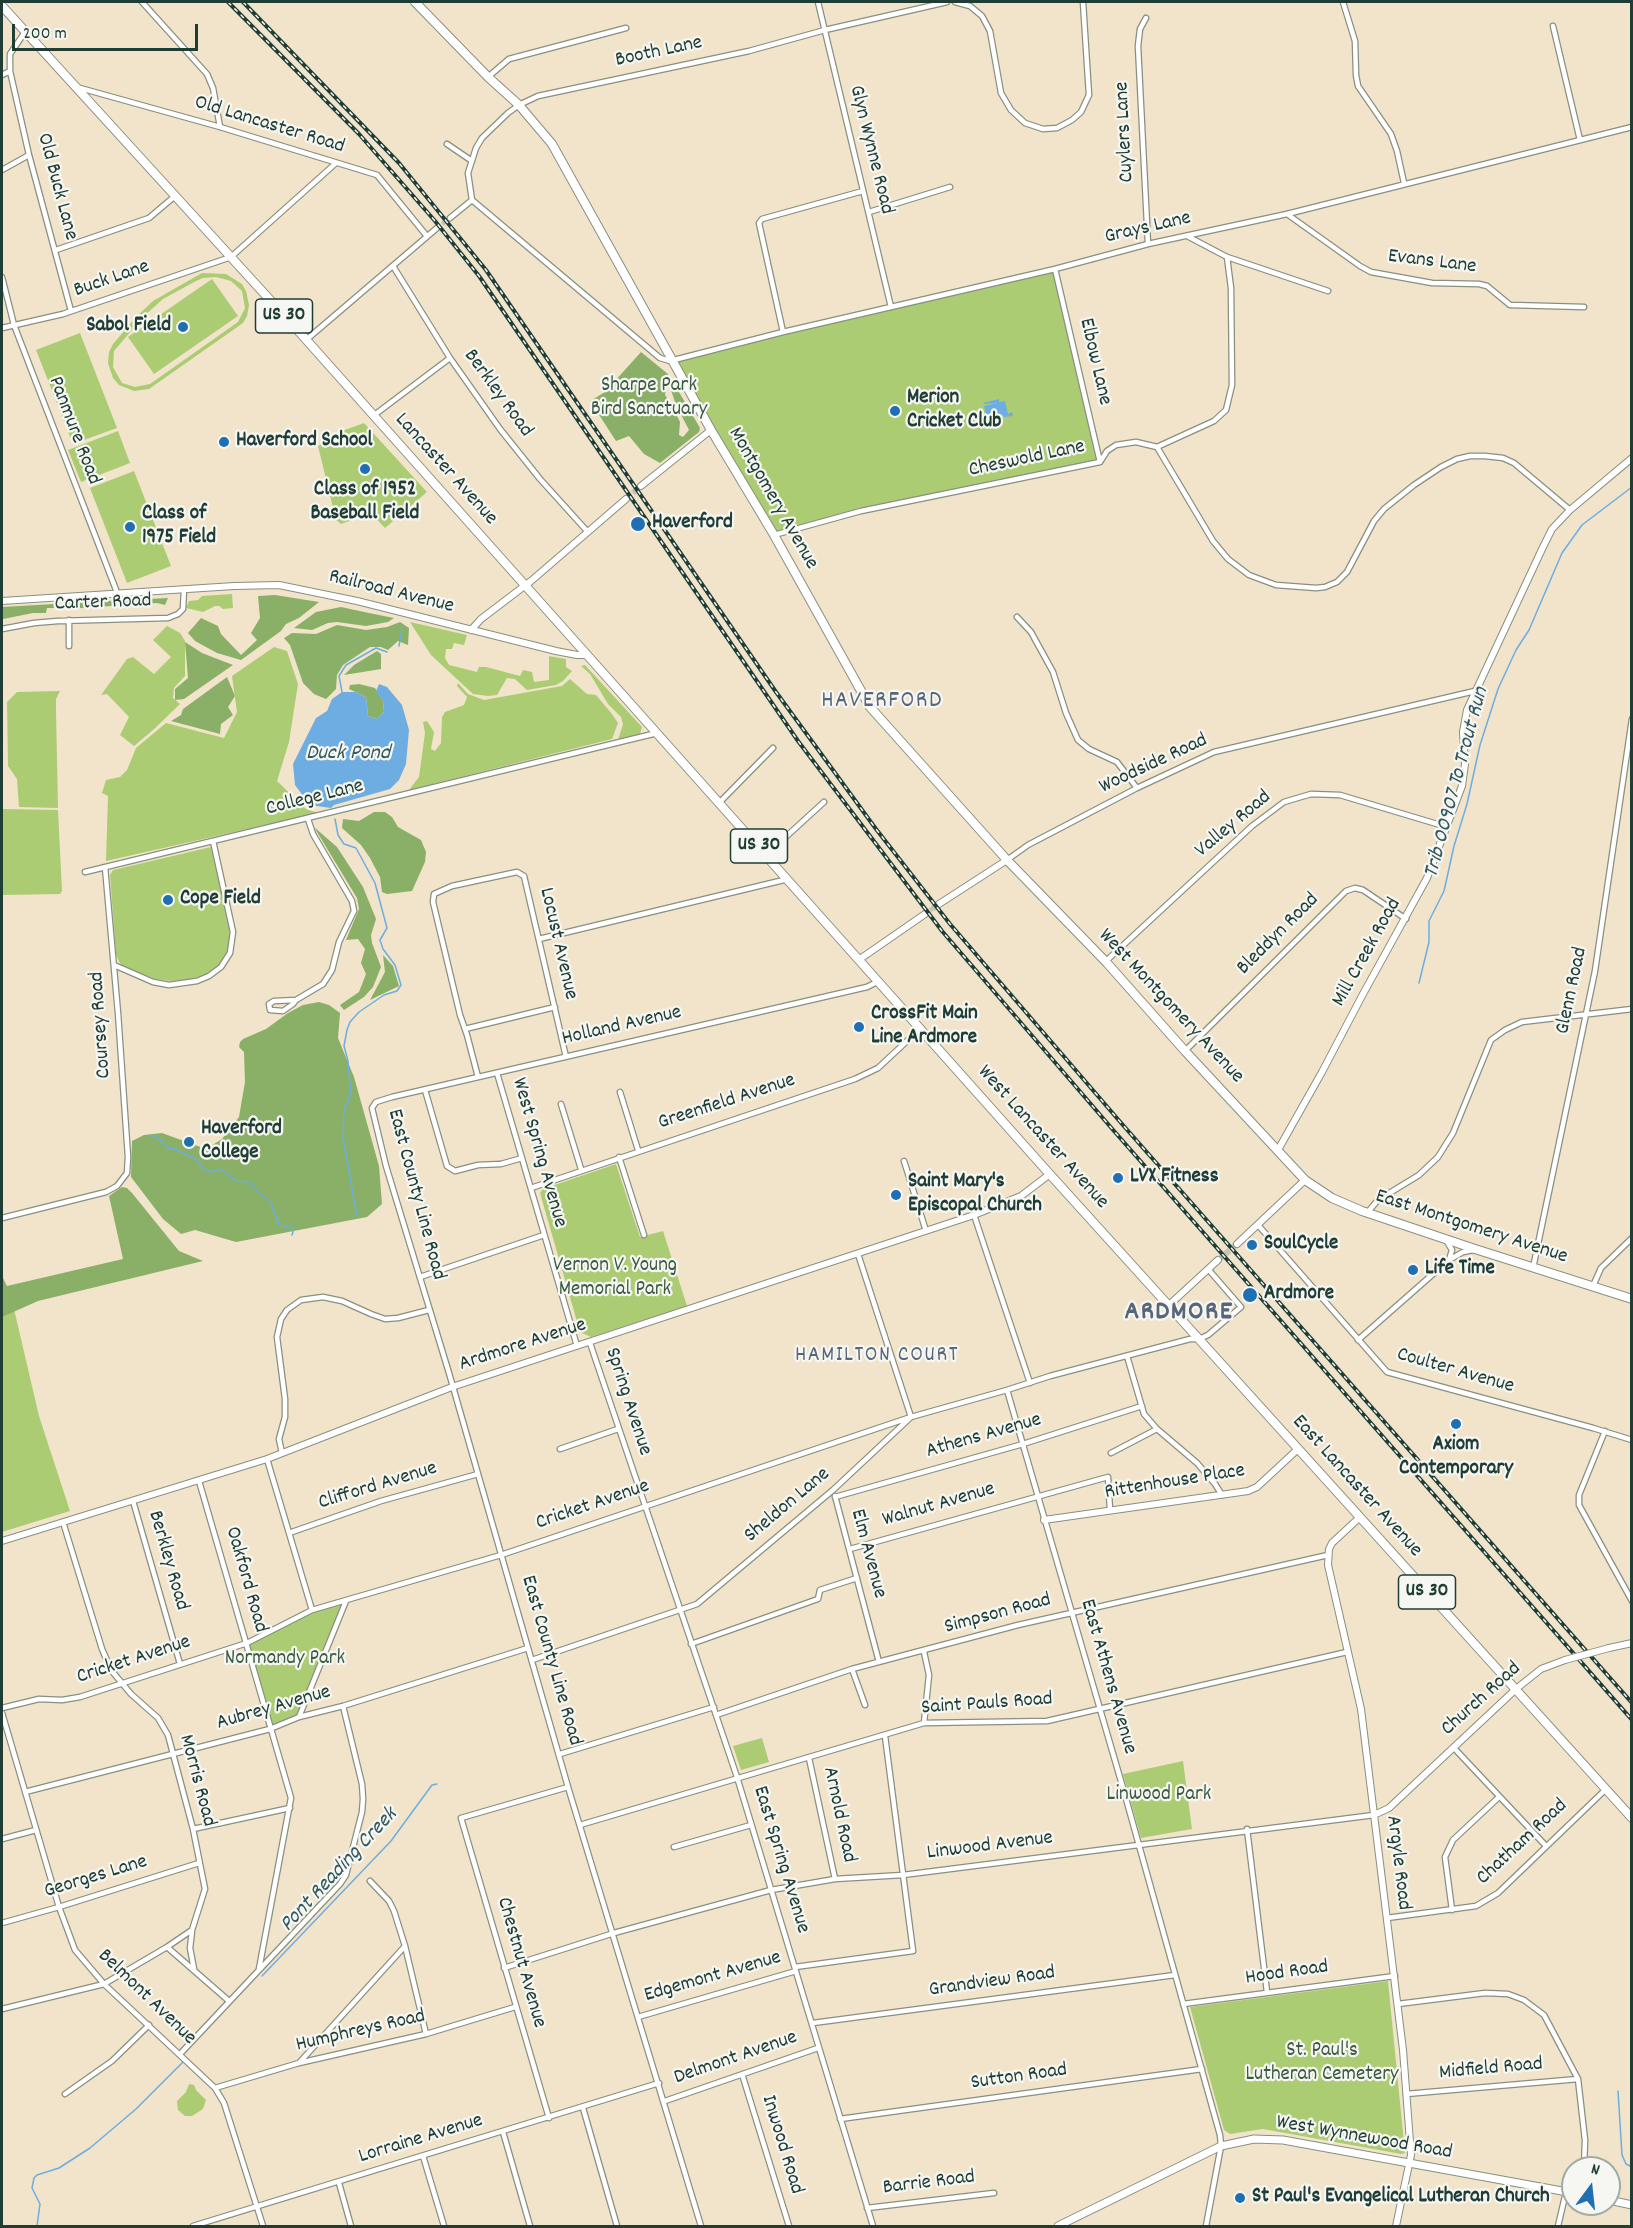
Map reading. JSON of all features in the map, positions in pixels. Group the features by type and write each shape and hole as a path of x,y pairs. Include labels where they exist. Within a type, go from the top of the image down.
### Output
{"highway":[{"name":"Lancaster Avenue","path":"2,6 306,340 860,959"},
{"name":"West Lancaster Avenue","path":"860,959 1199,1340"},
{"name":"East Lancaster Avenue","path":"1199,1340 1632,1818"}],"main road":[{"name":"Montgomery Avenue","path":"415,2 488,77 519,105 552,144 711,430 774,535 870,707 1007,860"},
{"name":"West Montgomery Avenue","path":"1007,860 1106,962 1305,1180"},
{"name":"East Montgomery Avenue","path":"1305,1180 1332,1198 1367,1213 1632,1299"},
{"name":"West Wynnewood Road","path":"1058,2226 1221,2146 1241,2140 1265,2138 1561,2192"}],"street":[{"path":"142,2 207,74 214,92 220,127"},
{"name":"Glyn Wynne Road","path":"818,2 891,307"},
{"name":"Booth Lane","path":"472,200 468,173 476,148 482,138 519,105 548,94 749,51 930,3 947,2"},
{"path":"955,2 970,6 982,16 990,31 1002,93 1007,104 1020,120 1043,129 1057,128 1072,120 1081,112 1089,95 1083,2"},
{"path":"1343,2 1355,41 1358,86 1391,134 1404,183"},
{"name":"Cuylers Lane","path":"1146,18 1140,29 1138,46 1148,244"},
{"path":"1552,26 1580,140"},
{"path":"488,77 508,59 626,28"},
{"path":"2,75 10,71 10,54 25,32"},
{"name":"Old Buck Lane","path":"10,71 29,155 71,311"},
{"name":"Old Lancaster Road","path":"77,88 220,127 377,176 426,235"},
{"name":"Grays Lane","path":"672,360 1148,244 1287,214 1632,127"},
{"path":"447,144 472,161"},
{"path":"2,170 29,155"},
{"path":"231,257 336,163"},
{"path":"869,212 950,187"},
{"path":"783,332 759,223 762,219 863,191"},
{"path":"56,250 149,218 175,196"},
{"path":"450,218 472,200 660,358 666,361 672,360"},
{"name":"Evans Lane","path":"1287,214 1371,272 1432,283 1479,284 1487,286 1510,305 1584,307"},
{"path":"306,340 426,235 437,228"},
{"path":"1188,237 1227,257 1328,291"},
{"name":"Buck Lane","path":"2,328 71,311 231,257"},
{"path":"1227,257 1232,288 1232,385 1226,410 1214,421 1156,447 1220,551 1236,567 1249,575 1276,585 1316,588 1337,582 1347,572 1374,521 1384,509 1441,466 1470,456 1503,458 1514,463 1570,510"},
{"name":"Berkley Road","path":"393,266 450,358 500,429 540,479 587,531"},
{"name":"Elbow Lane","path":"1055,268 1100,462"},
{"name":"Panmure Road","path":"2,277 15,325 118,595"},
{"path":"373,416 450,358"},
{"path":"641,486 711,430"},
{"name":"Cheswold Lane","path":"774,535 861,511 1100,462 1107,451 1116,445 1136,442 1156,447"},
{"name":"Mill Creek Road","path":"1278,1150 1427,878 1462,786 1465,764 1464,722 1474,691 1552,529 1570,510 1632,458"},
{"path":"471,630 481,619 525,586 626,499"},
{"name":"Railroad Avenue","path":"2,601 258,585 287,586 565,653 587,655"},
{"name":"Carter Road","path":"2,629 69,620 168,618 183,609 184,589"},
{"path":"1017,617 1031,632 1053,672 1066,713 1078,740 1089,749 1117,762 1137,788"},
{"path":"69,620 69,646"},
{"name":"Woodside Road","path":"939,904 1028,845 1137,788 1214,752 1474,691"},
{"name":"Glenn Road","path":"1533,1268 1601,937 1632,718"},
{"name":"College Lane","path":"86,872 658,733"},
{"path":"720,802 773,748"},
{"name":"Valley Road","path":"1106,962 1252,826 1284,802 1311,794 1340,795 1448,827"},
{"path":"766,855 824,802"},
{"path":"296,1000 274,1001 270,1004 270,1010 283,1011 322,984 328,976 339,942 354,911 352,901 313,834 308,819"},
{"path":"114,965 153,982 169,984 197,981 221,967 230,952 232,932 213,841"},
{"name":"Coursey Road","path":"2,1218 106,1192 124,1179 129,1165 105,867"},
{"name":"West Spring Avenue","path":"478,1077 437,924 434,894 453,886 517,872 522,873"},
{"name":"Locust Avenue","path":"522,873 566,1057"},
{"path":"539,937 788,879"},
{"name":"Bleddyn Road","path":"1185,1051 1346,891 1355,888 1363,891 1406,919"},
{"path":"860,959 925,914"},
{"name":"Holland Avenue","path":"373,1104 498,1072 867,987 879,981"},
{"path":"465,1029 555,1007"},
{"path":"1367,1213 1378,1200 1419,1175 1438,1157 1453,1133 1491,1040 1522,1022 1632,1009"},
{"name":"Greenfield Avenue","path":"531,1188 581,1169 855,1079 878,1068 921,1028"},
{"name":"West Spring Avenue","path":"498,1072 577,1346"},
{"path":"425,1090 447,1166 455,1171 478,1165 501,1164 522,1158"},
{"path":"620,1092 638,1150"},
{"name":"East County Line Road","path":"373,1104 372,1111 386,1166 568,1787 701,2226"},
{"path":"561,1104 581,1169"},
{"path":"619,1157 644,1235"},
{"path":"904,1161 926,1230"},
{"name":"Ardmore Avenue","path":"2,1541 267,1459 452,1387 974,1215 1011,1202 1050,1174"},
{"path":"1237,1244 1305,1180"},
{"path":"974,1215 1030,1383"},
{"name":"Coulter Avenue","path":"1257,1225 1390,1374 1632,1440"},
{"path":"420,1277 544,1235"},
{"path":"1593,1286 1605,1263 1632,1238"},
{"path":"1445,1239 1452,1250 1449,1260"},
{"path":"1358,1340 1449,1260 1462,1252 1475,1249"},
{"path":"858,1254 911,1417"},
{"path":"1168,1306 1218,1260"},
{"path":"1199,1340 1241,1307 1208,1269"},
{"path":"282,1453 279,1439 285,1417 285,1399 277,1337 281,1318 287,1310 301,1300 323,1297 335,1298 385,1319 429,1310"},
{"name":"Cricket Avenue","path":"2,1708 39,1698 62,1700 80,1697 247,1643 312,1610 501,1555 911,1417 1190,1339 1199,1340"},
{"name":"Spring Avenue","path":"590,1343 645,1506"},
{"path":"1127,1356 1144,1414 1157,1429 1197,1463 1222,1495"},
{"name":"East Athens Avenue","path":"1007,1390 1202,2069 1221,2146"},
{"name":"Athens Avenue","path":"835,1497 1023,1444 1142,1406"},
{"name":"Sheldon Lane","path":"532,1660 697,1604 833,1490 911,1417"},
{"path":"560,1449 618,1429"},
{"path":"1111,1452 1157,1429"},
{"path":"1605,1431 1579,1495 1579,1505 1632,1601"},
{"name":"Rittenhouse Place","path":"1044,1520 1252,1490 1298,1449"},
{"path":"267,1459 312,1610"},
{"name":"Clifford Avenue","path":"289,1533 381,1501 478,1474"},
{"name":"Walnut Avenue","path":"850,1548 1108,1477 1110,1510"},
{"name":"Oakford Road","path":"199,1481 291,1798 259,1969"},
{"name":"Elm Avenue","path":"833,1490 879,1662"},
{"name":"Berkley Road","path":"133,1501 180,1665"},
{"name":"East Spring Avenue","path":"645,1506 737,1777 873,2226"},
{"path":"1328,1555 1332,1543 1359,1518"},
{"name":"Morris Road","path":"63,1522 102,1649 111,1670 158,1718 168,1735 193,1829 205,1889 192,1930 190,1948 194,1969"},
{"name":"Simpson Road","path":"716,1715 852,1669 1071,1612 1328,1555"},
{"name":"Argyle Road","path":"1328,1555 1328,1565 1361,1709 1398,2004 1411,2155 1396,2226"},
{"path":"692,1644 818,1599 820,1590 857,1578"},
{"path":"300,1717 346,1600"},
{"name":"Church Road","path":"1374,1815 1389,1808 1516,1689 1541,1669 1565,1660 1632,1643"},
{"name":"Aubrey Avenue","path":"25,1792 270,1729 300,1717 343,1706 528,1648"},
{"path":"924,1652 929,1675 924,1723"},
{"name":"Saint Pauls Road","path":"737,1777 924,1723 1047,1721 1347,1652"},
{"path":"852,1669 865,1705"},
{"path":"180,2054 346,1875 362,1812 362,1784 343,1706"},
{"path":"560,1754 714,1707"},
{"name":"Belmont Avenue","path":"2,1713 59,1907 75,1950 104,1984 214,2088 224,2103 263,2226"},
{"path":"885,1736 903,1875"},
{"path":"1454,1748 1546,1846"},
{"name":"Arnold Road","path":"808,1758 835,1879"},
{"path":"580,1825 737,1777"},
{"name":"Chestnut Avenue","path":"549,2118 461,1818 568,1787"},
{"name":"Chatham Road","path":"1387,1918 1476,1906 1498,1893 1605,1790"},
{"path":"1452,1910 1445,1857 1453,1840 1499,1797"},
{"path":"193,1829 290,1808"},
{"name":"Linwood Avenue","path":"614,1934 771,1890 835,1879 903,1875 1247,1829 1374,1815"},
{"path":"674,1847 751,1824"},
{"path":"1247,1829 1268,1992"},
{"path":"2,1839 36,1830"},
{"name":"Georges Lane","path":"2,1923 199,1863"},
{"name":"Edgemont Avenue","path":"638,2017 796,1969 914,1951 903,1875"},
{"path":"370,1881 389,1901 405,1946 426,2034"},
{"path":"2,2009 104,1984 192,1930"},
{"path":"504,1968 614,1934"},
{"path":"299,2063 405,1946"},
{"path":"167,1947 229,2001"},
{"name":"Grandview Road","path":"813,2023 1175,1975"},
{"name":"Hood Road","path":"1183,2004 1395,1976"},
{"path":"1398,2004 1485,1993 1508,1994 1524,2000 1544,2015 1578,2079 1585,2140 1584,2156"},
{"name":"Humphreys Road","path":"214,2088 299,2063 426,2034 515,2007"},
{"path":"65,2094 112,2061 149,2025"},
{"name":"Delmont Avenue","path":"665,2101 818,2048"},
{"name":"Sutton Road","path":"840,2119 1202,2069"},
{"name":"Inwood Road","path":"742,2074 789,2226"},
{"name":"Midfield Road","path":"1406,2094 1578,2079"},
{"name":"Lorraine Avenue","path":"193,2226 659,2083"},
{"path":"583,2108 617,2226"},
{"path":"503,2132 530,2226"},
{"path":"1206,2226 1221,2146"},
{"path":"423,2156 444,2226"},
{"path":"339,2183 351,2226"},
{"name":"Barrie Road","path":"867,2208 994,2193"}],"green space":[{"name":"Merion Cricket Club","path":"1055,269 1100,462 862,511 774,535 672,360"},
{"path":"202,273 226,274 242,284 249,305 243,323 149,389 134,391 119,385 113,378 108,363 109,352 136,317 153,301","holes":["216,277 231,281 242,291 245,308 238,322 150,384 135,387 122,383 113,367 114,351 144,316 163,299 203,278"]},
{"name":"Sabol Field","path":"212,279 238,316 154,374 128,337"},
{"path":"80,333 117,428 73,444 36,350"},
{"name":"Sharpe Park Bird Sanctuary","path":"641,352 668,374 665,395 680,422 679,435 683,437 689,430 676,405 669,384 672,380 700,428 699,432 660,463 644,454 629,436 616,441 590,401 605,392"},
{"name":"Class of 1952 Baseball Field","path":"364,423 427,492 385,528 371,513 341,524 336,520 318,446 342,431"},
{"path":"118,431 130,463 81,482 68,450"},
{"name":"Class of 1975 Field","path":"134,471 171,566 127,583 90,488"},
{"path":"232,594 233,608 223,609 215,606 203,612 186,608 189,601 198,600 202,596"},
{"path":"275,595 319,602 299,618 286,624 281,631 241,660 217,653 195,641 188,633 201,618 218,626 221,634 241,655 257,640 251,633 260,618 258,596"},
{"path":"168,598 165,605 157,603 65,609 65,603"},
{"path":"54,604 54,608 47,608 46,613 3,619 2,616 2,607"},
{"path":"341,607 394,618 388,622 366,626 337,622 312,630 294,628 316,612"},
{"path":"400,622 409,628 408,645 398,641 388,650 381,647 370,647 343,665 337,675 336,689 326,699 314,694 303,683 290,645 284,638 292,633 316,634 337,625 366,630 387,627"},
{"path":"410,622 467,635 464,645 454,643 452,649 446,649 445,658 449,665 477,672 479,667 486,667 520,676 523,670 532,672 534,682 549,680 549,656 566,659 566,667 572,671 556,685 527,690 515,679 507,678 497,695 473,694 431,655"},
{"path":"167,626 180,633 185,641 185,676 174,688 173,698 180,704 134,746 120,735 129,717 107,694 101,695 127,659 133,657 154,674 171,657 153,640"},
{"path":"185,642 202,653 233,665 184,699 175,700 175,689 188,678"},
{"path":"274,647 287,651 298,684 289,742 277,781 306,809 318,813 106,861 108,796 102,793 106,780 120,777 127,770 136,748 166,723 224,738 237,712 232,676"},
{"path":"377,651 381,654 381,669 344,675 354,665"},
{"path":"585,665 642,727 640,734 618,740 623,724 621,717 608,704 590,674 581,666"},
{"path":"227,677 235,696 228,707 233,715 221,724 220,734 171,721 181,715 183,709"},
{"path":"570,679 587,694 596,695 612,714 618,723 612,739 409,790 419,777 425,733 423,722 427,721 434,732 431,749 435,751 441,743 442,717 445,712 464,705 467,697 457,686 458,683 468,694 484,700 562,686"},
{"path":"359,684 375,688 383,701 384,712 377,719 368,716 366,697 349,689 350,685"},
{"path":"60,691 56,699 58,808 19,807 17,779 8,766 7,702 17,692"},
{"path":"2,809 58,810 62,891 60,894 2,895"},
{"path":"374,812 385,812 392,817 398,827 421,840 426,852 425,862 412,891 387,894 382,892 380,877 370,858 361,845 342,828 343,819 359,821"},
{"path":"314,827 337,847 363,887 376,919 371,935 381,967 373,987 364,997 344,1010 340,1005 359,992 366,974 361,963 365,949 358,939 346,940 359,909 357,898"},
{"name":"Cope Field","path":"211,847 229,924 230,940 226,955 218,966 205,975 171,981 155,979 121,965 116,955 110,875 113,870"},
{"path":"383,955 393,966 399,986 370,1000 385,972"},
{"path":"319,1002 329,1005 340,1013 338,1038 354,1077 379,1166 382,1204 367,1217 236,1242 195,1230 181,1234 163,1219 131,1177 132,1141 144,1135 162,1133 206,1149 222,1139 239,1117 245,1082 244,1052 239,1047 240,1042 266,1029 303,1005"},
{"name":"Vernon V. Young Memorial Park","path":"616,1164 640,1237 663,1231 687,1306 591,1337 580,1332 540,1193 543,1189"},
{"path":"122,1187 132,1193 179,1251 203,1261 38,1301 2,1317 2,1276 7,1286 123,1259 109,1196"},
{"path":"14,1309 39,1416 70,1511 2,1532 2,1312"},
{"name":"Normandy Park","path":"346,1601 299,1717 270,1729 247,1643 302,1614"},
{"path":"762,1738 769,1762 741,1770 733,1746"},
{"name":"Linwood Park","path":"1183,1761 1192,1829 1141,1838 1123,1774"},
{"name":"St. Paul's Lutheran Cemetery","path":"1388,1981 1405,2153 1263,2129 1230,2134 1224,2130 1190,2007"},
{"path":"189,2084 194,2085 206,2100 203,2109 192,2116 185,2116 178,2110 177,2101 186,2092"}],"water":[{"path":"999,399 999,402 1005,401 1008,414 1012,412 1013,416 1004,417 1003,415 990,418 991,424 980,427 978,421 987,419 984,406 997,403 983,403"},
{"name":"Duck Pond","path":"379,684 387,687 402,705 409,730 406,764 399,780 390,789 334,805 331,808 310,805 295,785 293,764 316,718 327,711 332,699 342,692 355,692 366,697 368,716 377,719 384,712 383,701 376,691"}],"waterway":[{"name":"Trib 00907 To Trout Run","path":"1419,983 1429,942 1429,921 1444,891 1480,745 1498,689 1516,650 1529,630 1562,553 1582,525 1632,487"},
{"path":"399,646 402,629"},
{"path":"342,692 339,676 346,665 376,648 387,652"},
{"path":"335,819 338,835 344,844 356,848 375,883 387,928 380,940 383,949 395,965 401,985 397,991 384,995 359,1012 350,1022 347,1030 344,1046 351,1094 344,1110 343,1138 357,1216"},
{"path":"151,1135 162,1141 168,1148 197,1160 205,1170 211,1172 221,1169 236,1181 249,1182 271,1202 279,1225 294,1228 292,1235"},
{"name":"Pont Reading Creek","path":"262,1976 391,1841 432,1785 437,1784"},
{"name":"Pont Reading Creek","path":"37,2226 40,2204 32,2188 34,2178 59,2168 90,2148 136,2109 183,2062"},
{"path":"1618,2091 1622,2155 1626,2164 1632,2167"}],"tunnel":[{"path":"437,228 450,218"},
{"path":"626,499 641,486"},
{"path":"925,914 939,904"},
{"path":"925,914 939,904"},
{"path":"1218,1260 1237,1244"}],"railway":[{"path":"228,2 359,134 435,221 479,276 798,741 942,931 1114,1131 1632,1720"},
{"path":"243,2 399,163 486,270 776,692 876,829 950,924 1122,1124 1632,1703"}],"place":[{"name":"Sabol Field","path":"183,327"},
{"name":"Merion Cricket Club","path":"895,411"},
{"name":"Haverford School","path":"224,442"},
{"name":"Class of 1952 Baseball Field","path":"365,469"},
{"name":"Haverford","path":"638,524"},
{"name":"Class of 1975 Field","path":"130,527"},
{"name":"Cope Field","path":"168,900"},
{"name":"CrossFit Main Line Ardmore","path":"859,1027"},
{"name":"Haverford College","path":"189,1142"},
{"name":"LVX Fitness","path":"1118,1178"},
{"name":"Saint Mary's Episcopal Church","path":"896,1195"},
{"name":"SoulCycle","path":"1252,1245"},
{"name":"Life Time","path":"1413,1270"},
{"name":"Ardmore","path":"1250,1295"},
{"name":"Axiom Contemporary","path":"1456,1424"},
{"name":"St Paul's Evangelical Lutheran Church","path":"1240,2198"}],"district":[{"name":"HAVERFORD","path":"882,703"},
{"name":"ARDMORE","path":"1179,1314"},
{"name":"HAMILTON COURT","path":"877,1357"}]}
